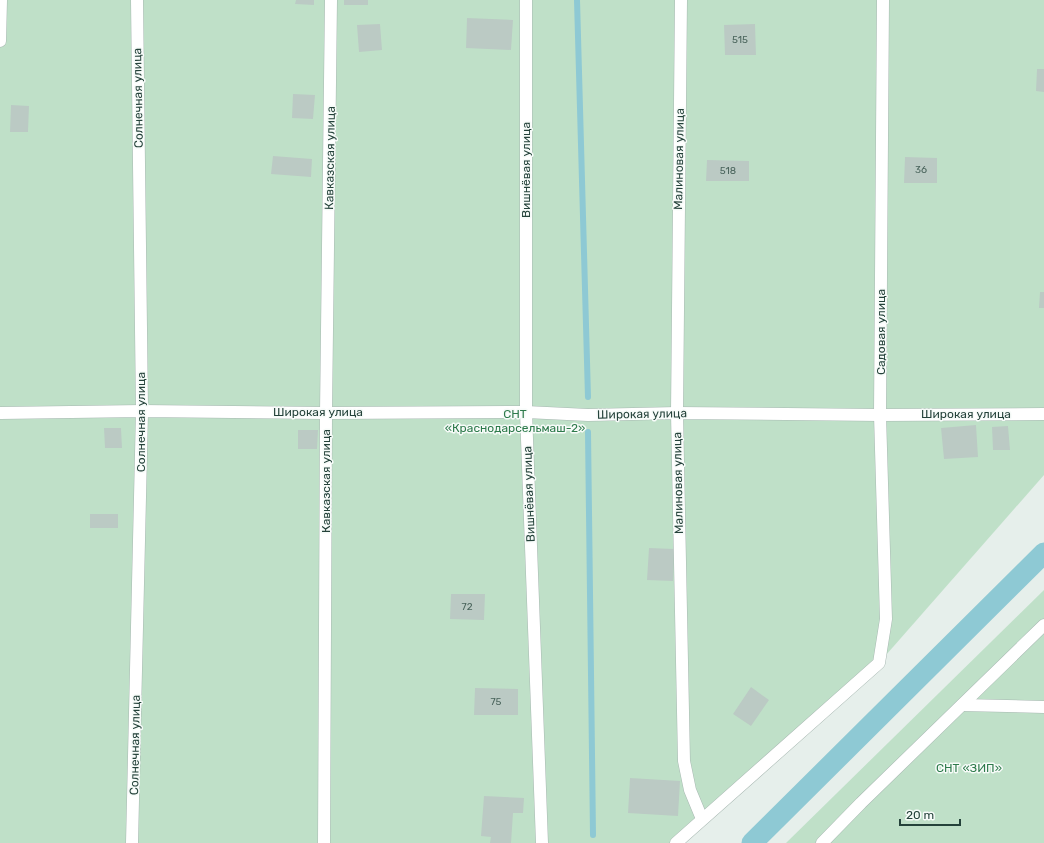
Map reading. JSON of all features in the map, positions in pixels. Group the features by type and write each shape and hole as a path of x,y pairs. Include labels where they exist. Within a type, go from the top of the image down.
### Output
{"street":[{"path":"0,42 1,0"},
{"name":"Солнечная улица","path":"132,843 142,411 137,0"},
{"name":"Кавказская улица","path":"324,843 326,412 331,0"},
{"name":"Вишнёвая улица","path":"526,0 526,412 542,843"},
{"name":"Малиновая улица","path":"681,0 677,413 684,761 690,790 702,819"},
{"name":"Садовая улица","path":"702,819 879,663 886,619 880,415 883,0"},
{"name":"Широкая улица","path":"0,413 142,411 526,412 588,415 677,413 880,415 1044,414"},
{"path":"826,842 861,803 1044,625"},
{"path":"962,705 1044,707"},
{"path":"676,843 702,819"}],"green space":[{"name":"СНТ «Краснодарсельмаш-2»","path":"0,0 1044,0 1044,475 879,663 676,843 0,843"},
{"name":"СНТ «ЗИП»","path":"1044,590 1044,843 786,843"}],"building":[{"path":"296,0 314,0 314,5 295,4"},
{"path":"344,0 368,0 368,5 344,5"},
{"path":"467,18 513,20 511,50 466,48"},
{"path":"380,24 382,50 359,52 357,25"},
{"path":"755,24 756,55 725,55 724,25"},
{"path":"1037,69 1044,69 1044,92 1036,91"},
{"path":"293,94 315,95 313,119 292,118"},
{"path":"11,105 29,106 28,132 10,132"},
{"path":"273,156 312,159 311,177 271,174"},
{"path":"905,157 937,158 937,183 904,183"},
{"path":"707,160 749,161 749,181 706,181"},
{"path":"1040,292 1044,292 1044,308 1039,308"},
{"path":"976,425 978,457 944,459 941,428"},
{"path":"1008,426 1010,450 993,450 992,427"},
{"path":"104,428 121,428 122,448 105,448"},
{"path":"298,430 318,430 317,449 298,449"},
{"path":"90,514 118,514 118,528 90,528"},
{"path":"649,548 674,549 673,581 647,580"},
{"path":"451,594 485,594 484,620 450,619"},
{"path":"751,687 769,700 751,726 733,714"},
{"path":"475,688 518,689 518,715 474,715"},
{"path":"630,778 680,781 678,816 628,813"},
{"path":"484,796 524,798 523,813 513,813 511,843 490,843 491,837 481,836"}],"waterway":[{"path":"577,0 588,397"},
{"path":"588,432 593,835"},
{"path":"752,843 1044,553"}]}
